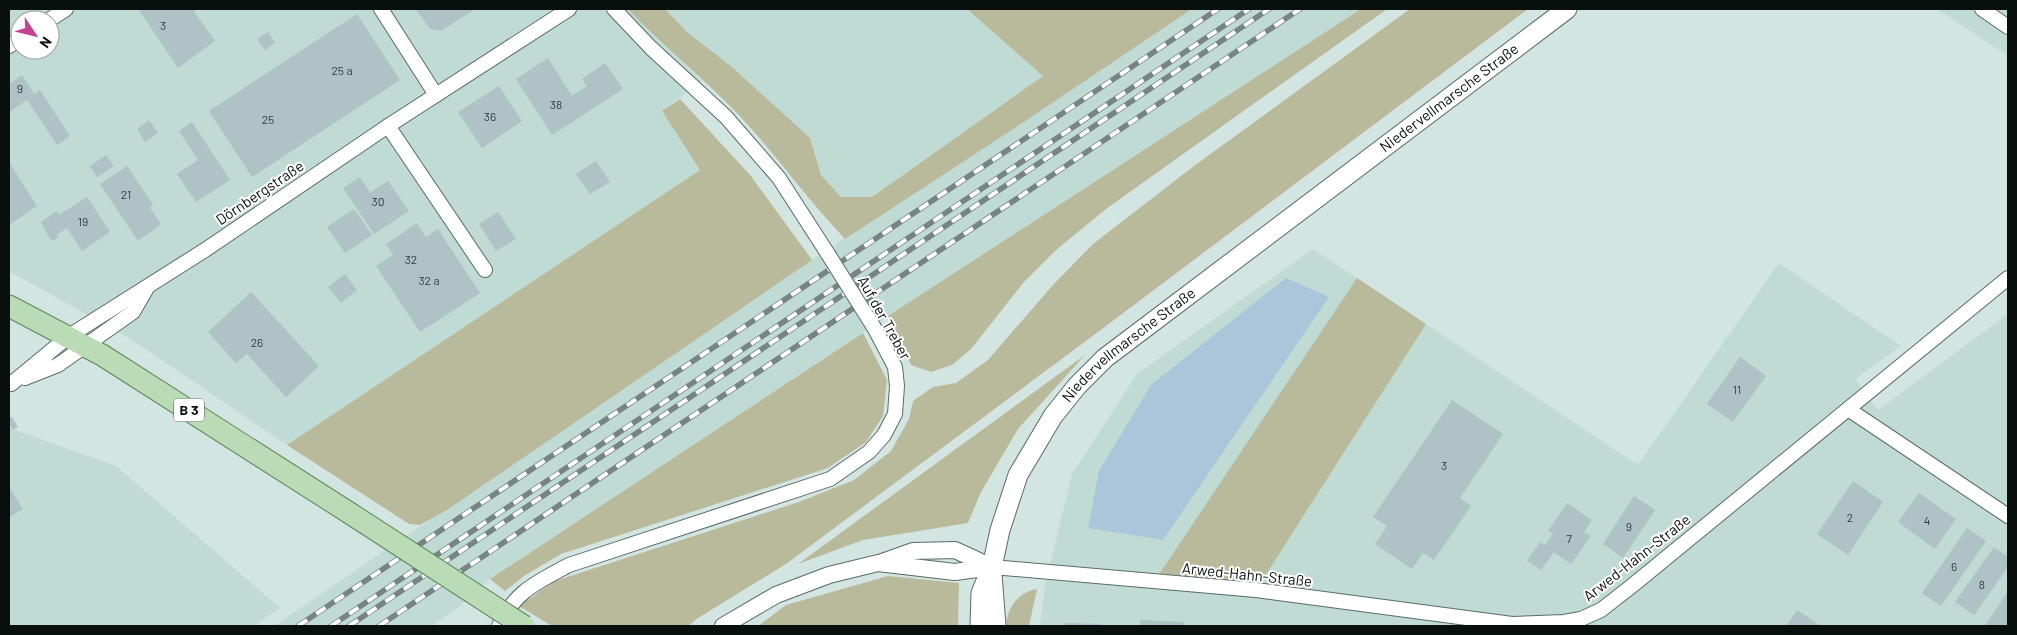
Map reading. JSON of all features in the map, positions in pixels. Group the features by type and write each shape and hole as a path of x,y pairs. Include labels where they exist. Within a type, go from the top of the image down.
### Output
{"main road":[{"name":"Niedervellmarsche Straße","path":"992,568 1000,530 1018,475 1053,416 1077,386 1105,358 1567,9"},
{"name":"B 3","path":"9,306 77,341 348,512 524,626"},
{"path":"980,626 981,593 992,568"},
{"path":"992,568 996,626"}],"street":[{"path":"381,9 436,94"},
{"name":"Dörnbergstraße","path":"10,384 77,341 149,285 205,250 436,94 569,9"},
{"name":"Auf der Treber","path":"499,626 505,612 517,596 569,565 830,479 869,452 884,435 895,414 898,386 895,367 876,329 779,178 726,117 651,48 614,9"},
{"path":"1982,9 2008,27"},
{"path":"388,126 485,270"},
{"name":"Arwed-Hahn-Straße","path":"992,568 1256,590 1512,624 1567,624 1601,610 2008,278"},
{"path":"1848,409 2008,516"},
{"path":"723,626 776,595 829,575 878,564 913,551 955,550 992,568"},
{"path":"878,564 955,572 992,568"}],"shaded area":[{"path":"9,9 628,9 652,35 702,81 662,111 700,170 287,445 129,338 9,271"},
{"path":"628,9 665,9 687,32 733,68 810,138 821,175 841,197 872,197 1043,76 967,9 1192,9 845,239 733,109"},
{"path":"665,9 967,9 1043,76 872,197 841,197 821,175 810,138 687,32"},
{"path":"1192,9 1361,9 888,316 490,579 460,606 432,626 274,626 812,260 1021,124"},
{"path":"1361,9 1387,9 1106,209 1056,250 1024,282 971,349 952,365 931,372 911,365 888,316"},
{"path":"1410,9 1528,9 786,564 688,626 552,626 519,606 555,581 799,502 854,480 891,451 909,419 913,401 933,387 956,383 988,360 1052,286 1093,244 1194,166"},
{"path":"1937,9 2008,9 2008,56"},
{"path":"680,99 751,176 812,260 447,510 420,525 409,524 287,445 700,170 662,111"},
{"path":"1313,249 1638,465 1779,263 1901,346 1855,379 1878,410 2008,314 2008,626 1040,626 1045,585 1072,474 1137,374"},
{"path":"1357,278 1426,324 1256,590 1154,582"},
{"path":"863,333 887,380 883,416 866,442 828,468 561,554 524,576 505,591 490,579"},
{"path":"1085,355 1018,429 981,492 968,523 863,540 798,564"},
{"path":"9,428 116,466 280,608 254,626 9,626"},
{"path":"888,576 959,583 958,626 758,626 786,605"},
{"path":"1037,589 1029,626 1006,626 1011,607 1019,597"}],"water":[{"path":"1286,278 1329,297 1163,540 1088,528 1099,471 1151,385"}],"building":[{"path":"195,9 195,13 215,41 178,68 139,10"},
{"path":"416,9 475,9 441,31 430,29"},
{"path":"357,14 400,80 252,177 209,111"},
{"path":"268,32 275,43 265,50 257,39"},
{"path":"548,58 572,96 587,86 582,79 605,63 623,89 552,135 516,79"},
{"path":"22,75 34,94 40,90 70,136 57,145 27,100 9,112 9,84"},
{"path":"499,86 522,121 482,148 458,112"},
{"path":"149,120 158,133 145,142 137,129"},
{"path":"192,122 230,180 196,202 177,174 198,160 179,131"},
{"path":"106,155 114,166 97,177 90,166"},
{"path":"596,161 610,182 590,194 576,174"},
{"path":"9,162 37,206 9,225"},
{"path":"127,166 153,205 150,208 161,224 138,241 100,184"},
{"path":"360,177 370,193 388,181 409,211 374,234 343,188"},
{"path":"87,197 110,232 82,251 67,228 58,234 54,240 50,239 41,222 57,211 59,215"},
{"path":"354,209 372,235 345,253 327,227"},
{"path":"498,212 516,239 496,251 479,224"},
{"path":"417,223 426,237 438,229 480,293 420,332 376,266 393,255 386,244"},
{"path":"345,274 357,290 341,303 328,287"},
{"path":"251,292 319,366 286,397 247,354 236,363 208,332"},
{"path":"1740,357 1766,376 1733,422 1707,404"},
{"path":"1452,400 1503,434 1460,498 1471,506 1434,560 1423,553 1412,569 1375,544 1387,526 1373,517"},
{"path":"12,417 18,427 13,430 9,424 9,419"},
{"path":"1853,481 1883,502 1848,555 1817,534"},
{"path":"9,487 23,509 9,517"},
{"path":"1919,493 1956,519 1935,549 1898,522"},
{"path":"1634,496 1655,510 1623,558 1603,544"},
{"path":"1567,503 1592,520 1584,532 1591,536 1571,564 1554,552 1541,570 1527,561 1540,542 1545,545 1553,534 1548,531"},
{"path":"1967,528 1986,541 1941,606 1922,593"},
{"path":"1994,547 2008,557 2008,567 1974,615 1955,602"},
{"path":"2008,591 2008,626 1985,626"},
{"path":"1797,610 1821,626 1786,626"},
{"path":"1140,620 1184,622 1184,626 1140,626"},
{"path":"1065,623 1101,624 1101,626 1065,626"}],"railway":[{"path":"298,626 1218,9"},
{"path":"331,626 1249,9"},
{"path":"349,626 1269,9"},
{"path":"379,626 1300,9"}]}
